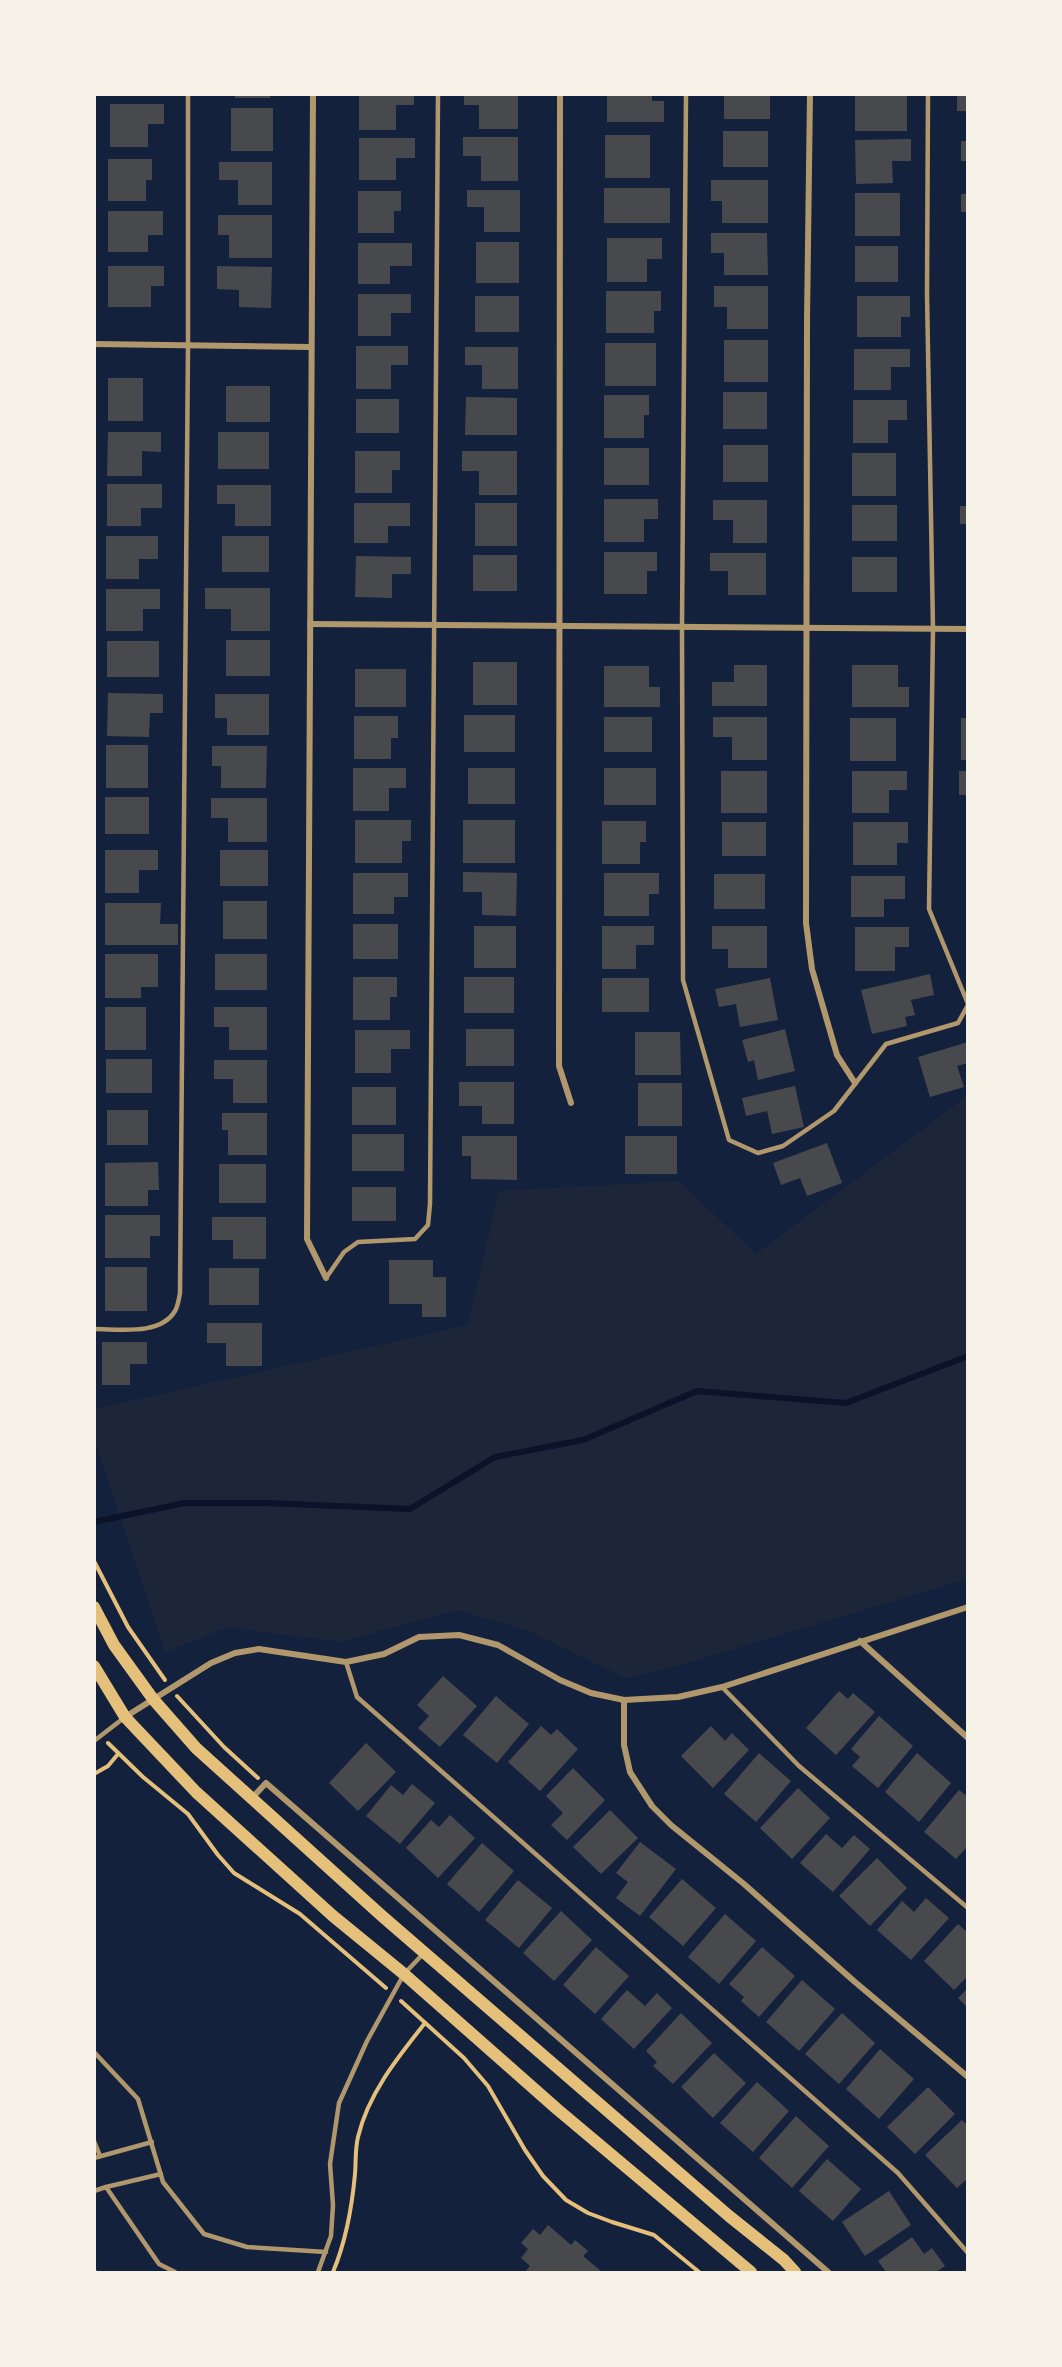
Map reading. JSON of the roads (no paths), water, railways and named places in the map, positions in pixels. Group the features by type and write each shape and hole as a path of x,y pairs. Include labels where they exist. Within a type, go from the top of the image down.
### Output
{"main road":[{"path":"94,1607 114,1645 153,1698 196,1748 382,1916 729,2216 784,2260 795,2272"},
{"path":"94,1666 125,1718 196,1792 333,1916 404,1974 557,2109 751,2272"}],"street":[{"path":"313,94 310,347 308,1239 326,1278"},
{"path":"560,94 559,1066 571,1102"},
{"path":"810,94 806,923 812,969 837,1055 855,1083"},
{"path":"94,344 310,347"},
{"path":"310,624 968,628"},
{"path":"125,1718 211,1663 234,1653 259,1649 346,1662 384,1654 419,1637 459,1635 498,1645 560,1680 591,1693 624,1700 678,1697 722,1687 968,1607"},
{"path":"860,1641 968,1738"},
{"path":"624,1700 624,1745 630,1772 652,1806 671,1825 744,1884 855,1983 968,2077"},
{"path":"251,1799 266,1783 828,2272"}],"lane":[{"path":"94,1329 148,1328 164,1322 176,1310 180,1293 188,94"},
{"path":"326,1278 344,1252 358,1242 415,1239 428,1225 430,1204 438,94"},
{"path":"686,94 682,626 683,980 729,1140 758,1153 783,1146 834,1111 886,1044 958,1023 968,1004 929,909 933,628 927,294 928,94"},
{"path":"346,1662 357,1697 898,2173 968,2253"},
{"path":"722,1687 799,1766 968,1908"},
{"path":"94,1741 125,1718"},
{"path":"318,2272 331,2236 333,2205 330,2164 339,2103 367,2041 404,1974 425,1952"},
{"path":"94,2052 138,2099 163,2182 204,2234 247,2247 326,2252"},
{"path":"94,2141 97,2157 152,2142"},
{"path":"94,2191 161,2174"},
{"path":"106,2187 159,2264 175,2272"}],"waterway":[{"path":"94,1522 184,1503 267,1503 410,1509 495,1457 583,1440 697,1391 846,1403 968,1356"}]}
